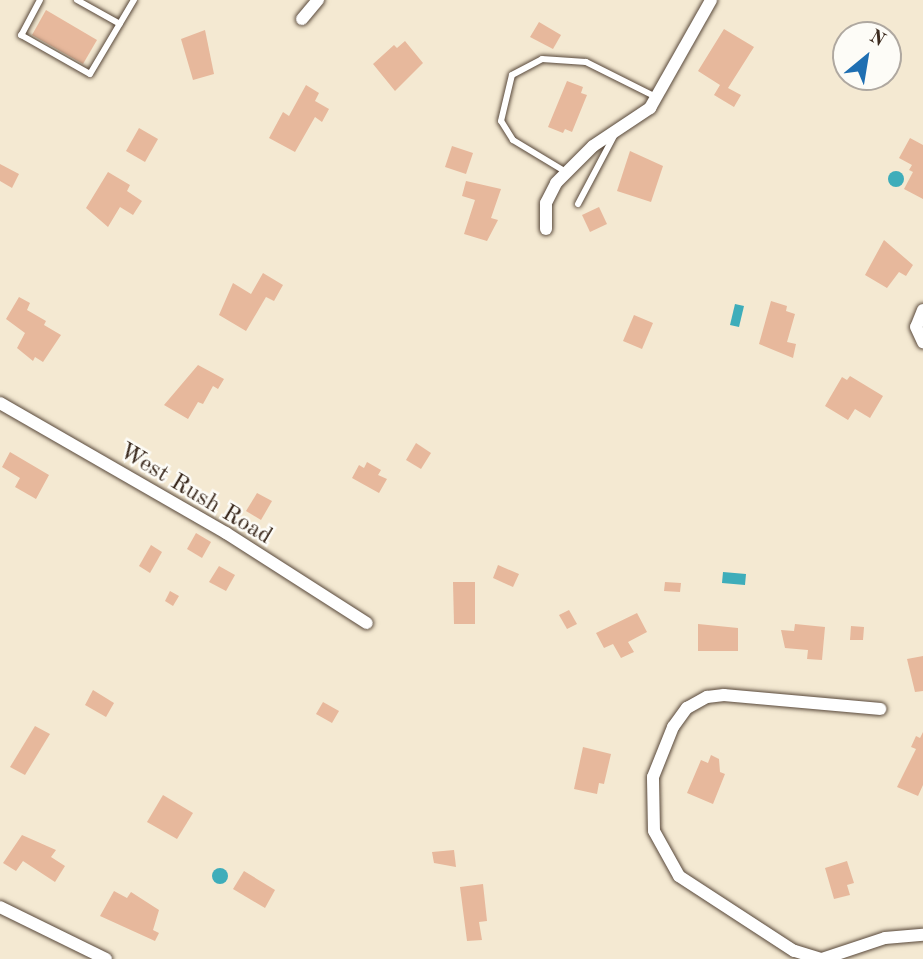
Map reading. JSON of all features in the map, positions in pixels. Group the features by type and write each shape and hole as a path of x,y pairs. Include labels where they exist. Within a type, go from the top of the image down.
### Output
{"street":[{"path":"302,19 318,0"},
{"path":"546,229 546,203 566,172 616,132 642,117 657,98 711,0"},
{"path":"923,310 916,327 923,342"},
{"name":"West Rush Road","path":"0,403 226,533 367,623"},
{"path":"880,709 724,695 707,697 687,708 673,727 653,777 654,831 679,876 794,951 821,959 885,938 923,936"},
{"path":"0,907 106,959"}],"lane":[{"path":"40,0 21,35 90,74 134,0"},
{"path":"77,0 120,24"},
{"path":"566,172 513,140 501,121 512,75 542,59 586,62 657,98"},
{"path":"578,204 616,132"}],"water":[{"path":"896,171 904,179 896,187 888,179"},
{"path":"735,304 744,306 739,327 730,325"},
{"path":"723,572 746,574 745,585 722,583"},
{"path":"220,868 226,870 226,882 220,884 214,882 212,876 214,870"}],"building":[{"path":"46,10 97,40 83,64 32,35"},
{"path":"539,22 561,35 553,49 530,37"},
{"path":"724,29 754,47 728,88 741,95 734,107 714,95 720,85 698,71"},
{"path":"205,30 214,74 193,80 181,39"},
{"path":"405,41 423,63 395,91 373,64 394,45 397,48"},
{"path":"567,81 583,87 581,93 587,95 572,132 565,129 563,133 548,127"},
{"path":"306,85 319,93 315,101 329,109 322,122 315,117 295,152 269,138 283,112 289,116"},
{"path":"139,128 158,139 145,162 126,151"},
{"path":"910,138 923,145 923,199 904,189 913,172 909,170 912,165 899,158"},
{"path":"452,146 473,153 466,174 445,167"},
{"path":"630,151 663,166 651,202 617,191"},
{"path":"0,164 19,174 12,188 0,181"},
{"path":"108,172 130,185 127,191 142,201 133,215 120,207 108,227 86,208"},
{"path":"466,181 501,189 491,218 498,220 487,241 464,234 475,200 462,196"},
{"path":"599,207 607,224 590,232 582,215"},
{"path":"884,240 913,265 906,276 899,272 887,288 865,275"},
{"path":"263,273 283,285 274,301 266,297 246,331 219,315 233,283 251,294"},
{"path":"19,297 30,303 27,310 46,321 44,325 61,335 43,362 35,357 33,361 17,348 25,333 6,319"},
{"path":"771,301 787,306 786,311 795,314 787,342 796,344 793,358 759,344"},
{"path":"634,315 653,323 642,349 623,341"},
{"path":"198,365 224,379 218,389 213,386 203,404 198,402 188,419 164,405"},
{"path":"850,376 883,396 870,418 855,409 848,420 825,406 842,377 847,380"},
{"path":"416,443 431,453 421,469 406,460"},
{"path":"10,452 49,475 36,499 15,487 20,478 2,467"},
{"path":"367,462 381,470 378,475 387,479 379,493 352,478 359,465 364,468"},
{"path":"257,493 272,501 261,520 246,511"},
{"path":"196,533 211,542 202,558 187,549"},
{"path":"151,545 162,552 150,573 139,566"},
{"path":"498,565 519,574 513,587 493,578"},
{"path":"219,566 235,575 226,591 209,582"},
{"path":"453,582 475,582 475,624 454,624"},
{"path":"665,582 681,583 680,592 664,591"},
{"path":"170,591 179,596 173,606 165,601"},
{"path":"569,610 577,624 567,629 559,615"},
{"path":"637,613 647,632 628,642 634,652 621,658 613,644 604,648 596,633"},
{"path":"698,624 738,628 738,651 698,651"},
{"path":"795,624 825,627 822,660 807,659 808,650 785,648 781,630 794,631"},
{"path":"851,626 864,627 863,640 850,640"},
{"path":"923,656 923,691 915,692 907,659"},
{"path":"93,690 114,703 106,717 85,705"},
{"path":"323,702 339,711 332,723 316,714"},
{"path":"35,726 50,734 25,775 10,767"},
{"path":"923,732 923,785 918,796 897,787 916,749 911,747 916,736 920,738"},
{"path":"583,747 611,754 604,784 599,783 597,794 574,789"},
{"path":"711,755 719,759 720,772 725,774 713,804 687,793 701,760 708,763"},
{"path":"163,795 193,813 177,839 147,822"},
{"path":"22,835 56,850 51,857 65,866 55,882 23,861 16,871 3,863"},
{"path":"454,850 456,867 434,863 432,852"},
{"path":"847,861 854,883 847,885 850,895 834,899 825,868"},
{"path":"244,871 275,890 265,908 233,889"},
{"path":"483,884 487,921 479,922 482,940 467,941 460,887"},
{"path":"114,891 127,898 131,892 159,910 153,930 159,933 155,941 100,916"}]}
